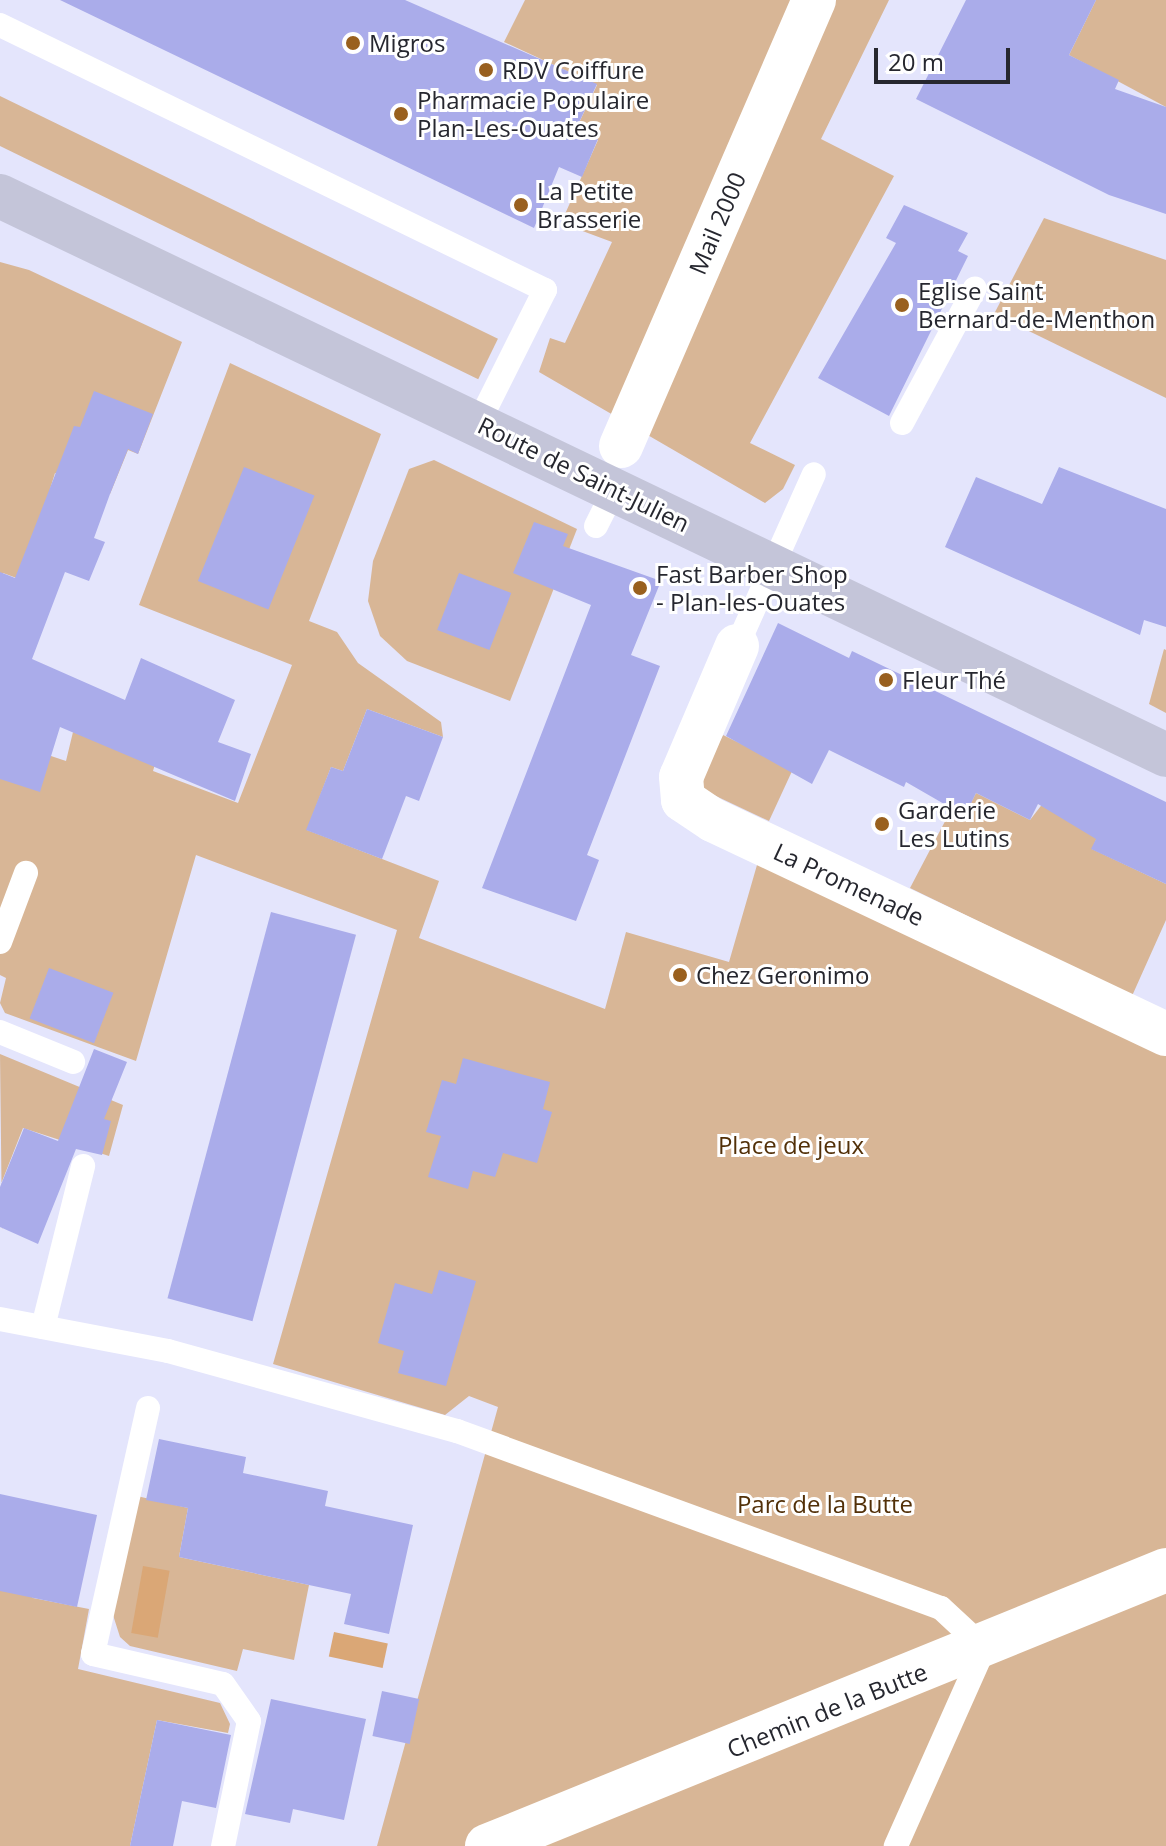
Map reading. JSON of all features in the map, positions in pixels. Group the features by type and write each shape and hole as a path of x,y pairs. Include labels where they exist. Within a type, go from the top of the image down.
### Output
{"main road":[{"name":"Route de Saint-Julien","path":"0,196 479,422 605,508 773,567 1166,755"}],"street":[{"name":"Mail 2000","path":"621,446 814,0"},
{"name":"La Promenade","path":"737,646 681,777 683,800 713,820 1166,1034"},
{"name":"Chemin de la Butte","path":"487,1846 984,1648 1166,1570"}],"lane":[{"path":"0,25 545,290 479,422"},
{"path":"902,423 975,288"},
{"path":"737,646 814,474"},
{"path":"0,942 26,873"},
{"path":"0,1032 73,1062"},
{"path":"43,1327 83,1166"},
{"path":"0,1319 168,1351 457,1431 941,1608 984,1648 896,1846"},
{"path":"148,1408 93,1654 223,1684 249,1721 223,1846"}],"green space":[{"path":"525,0 889,0 821,139 894,176 750,443 795,465 783,489 765,503 539,372 550,338 565,343 612,242 561,223 598,140 576,129 597,85 504,42"},
{"path":"1096,0 1166,0 1166,107 1069,55"},
{"path":"0,96 498,339 478,379 0,146"},
{"path":"1044,218 1166,260 1166,398 994,314"},
{"path":"0,262 29,270 182,342 138,454 128,450 110,494 55,473 22,580 3,573 0,581"},
{"name":"Parc de la Butte","path":"230,363 381,434 309,621 337,632 358,663 441,722 443,737 367,709 343,771 331,767 307,830 439,881 419,938 605,1009 626,932 729,962 759,858 1166,1053 1166,1846 377,1846 498,1407 469,1396 445,1415 273,1364 397,930 196,855 136,1061 5,1013 0,1003 6,978 0,975 0,739 66,761 73,732 155,764 153,771 238,803 292,665 139,605"},
{"path":"434,460 577,529 510,701 407,661 380,636 368,601 373,561 409,469"},
{"path":"1166,650 1166,713 1149,704"},
{"path":"723,735 793,769 769,821 701,789 698,782"},
{"path":"976,793 1030,820 1047,798 1103,824 1092,849 1166,884 1166,920 1132,996 910,888 952,808 965,815"},
{"path":"0,1054 123,1105 109,1156 23,1128 1,1183"},
{"path":"1,1184 17,1190 2,1229"},
{"path":"137,1496 188,1508 179,1557 309,1585 294,1660 243,1649 237,1671 130,1646 120,1637 113,1615"},
{"path":"0,1565 33,1598 89,1609 78,1669 220,1703 230,1724 228,1733 157,1720 130,1846 0,1846"}],"shaded area":[{"path":"143,1566 170,1571 158,1638 131,1633"},
{"path":"334,1632 388,1643 383,1668 329,1656"}],"building":[{"path":"60,0 405,0 597,84 576,129 598,139 582,177 559,167 534,228"},
{"path":"966,0 1096,0 1069,55 1119,80 1115,89 1166,107 1166,214 1109,195 916,99"},
{"name":"Eglise Saint Bernard-de-Menthon","path":"904,205 968,233 958,251 968,256 889,416 818,378 896,243 886,238"},
{"path":"94,391 153,414 138,454 128,449 110,494 94,538 105,542 89,581 65,572 32,659 125,700 141,658 235,700 218,742 251,754 235,801 60,727 40,792 0,779 0,572 15,578 74,426 80,427"},
{"path":"244,467 314,495 268,610 198,581"},
{"path":"1059,467 1166,509 1166,627 1144,620 1140,635 945,547 976,477 1042,504"},
{"path":"534,522 568,534 563,546 661,581 631,655 660,666 587,855 599,860 576,921 482,888 591,605 513,573"},
{"path":"459,573 511,593 489,650 437,630"},
{"path":"778,623 849,658 852,651 1166,802 1166,884 1091,849 1096,839 1038,804 1030,820 976,793 965,816 906,782 904,787 829,750 812,784 726,736"},
{"path":"367,709 443,737 419,801 406,796 382,859 306,830 331,767 343,771"},
{"path":"271,912 356,935 252,1321 167,1298"},
{"path":"49,968 113,993 94,1043 30,1018"},
{"path":"94,1049 127,1062 104,1119 111,1121 102,1155 76,1149 38,1244 0,1227 0,1187 24,1128 58,1141"},
{"path":"463,1058 550,1082 543,1109 552,1112 537,1163 503,1153 495,1177 473,1171 468,1189 428,1177 441,1136 426,1132 442,1080 456,1084"},
{"path":"439,1270 476,1281 446,1386 398,1373 404,1351 378,1343 395,1283 432,1294"},
{"path":"159,1439 246,1457 243,1473 328,1491 325,1506 413,1525 389,1634 344,1624 351,1594 179,1557 188,1508 146,1500"},
{"path":"0,1494 97,1515 77,1607 0,1591"},
{"path":"382,1691 419,1699 410,1744 372,1736"},
{"path":"271,1699 366,1719 344,1820 293,1809 290,1823 245,1814"},
{"path":"157,1720 231,1735 216,1808 182,1801 173,1846 130,1846"}],"place":[{"name":"Migros","path":"353,43"},
{"name":"RDV Coiffure","path":"486,70"},
{"name":"Pharmacie Populaire Plan-Les-Ouates","path":"401,114"},
{"name":"La Petite Brasserie","path":"521,205"},
{"name":"Eglise Saint Bernard-de-Menthon","path":"902,305"},
{"name":"Fast Barber Shop - Plan-les-Ouates","path":"640,588"},
{"name":"Fleur Thé","path":"886,680"},
{"name":"Garderie Les Lutins","path":"882,824"},
{"name":"Chez Geronimo","path":"680,975"}],"park label":[{"name":"Place de jeux","path":"791,1145"}]}
